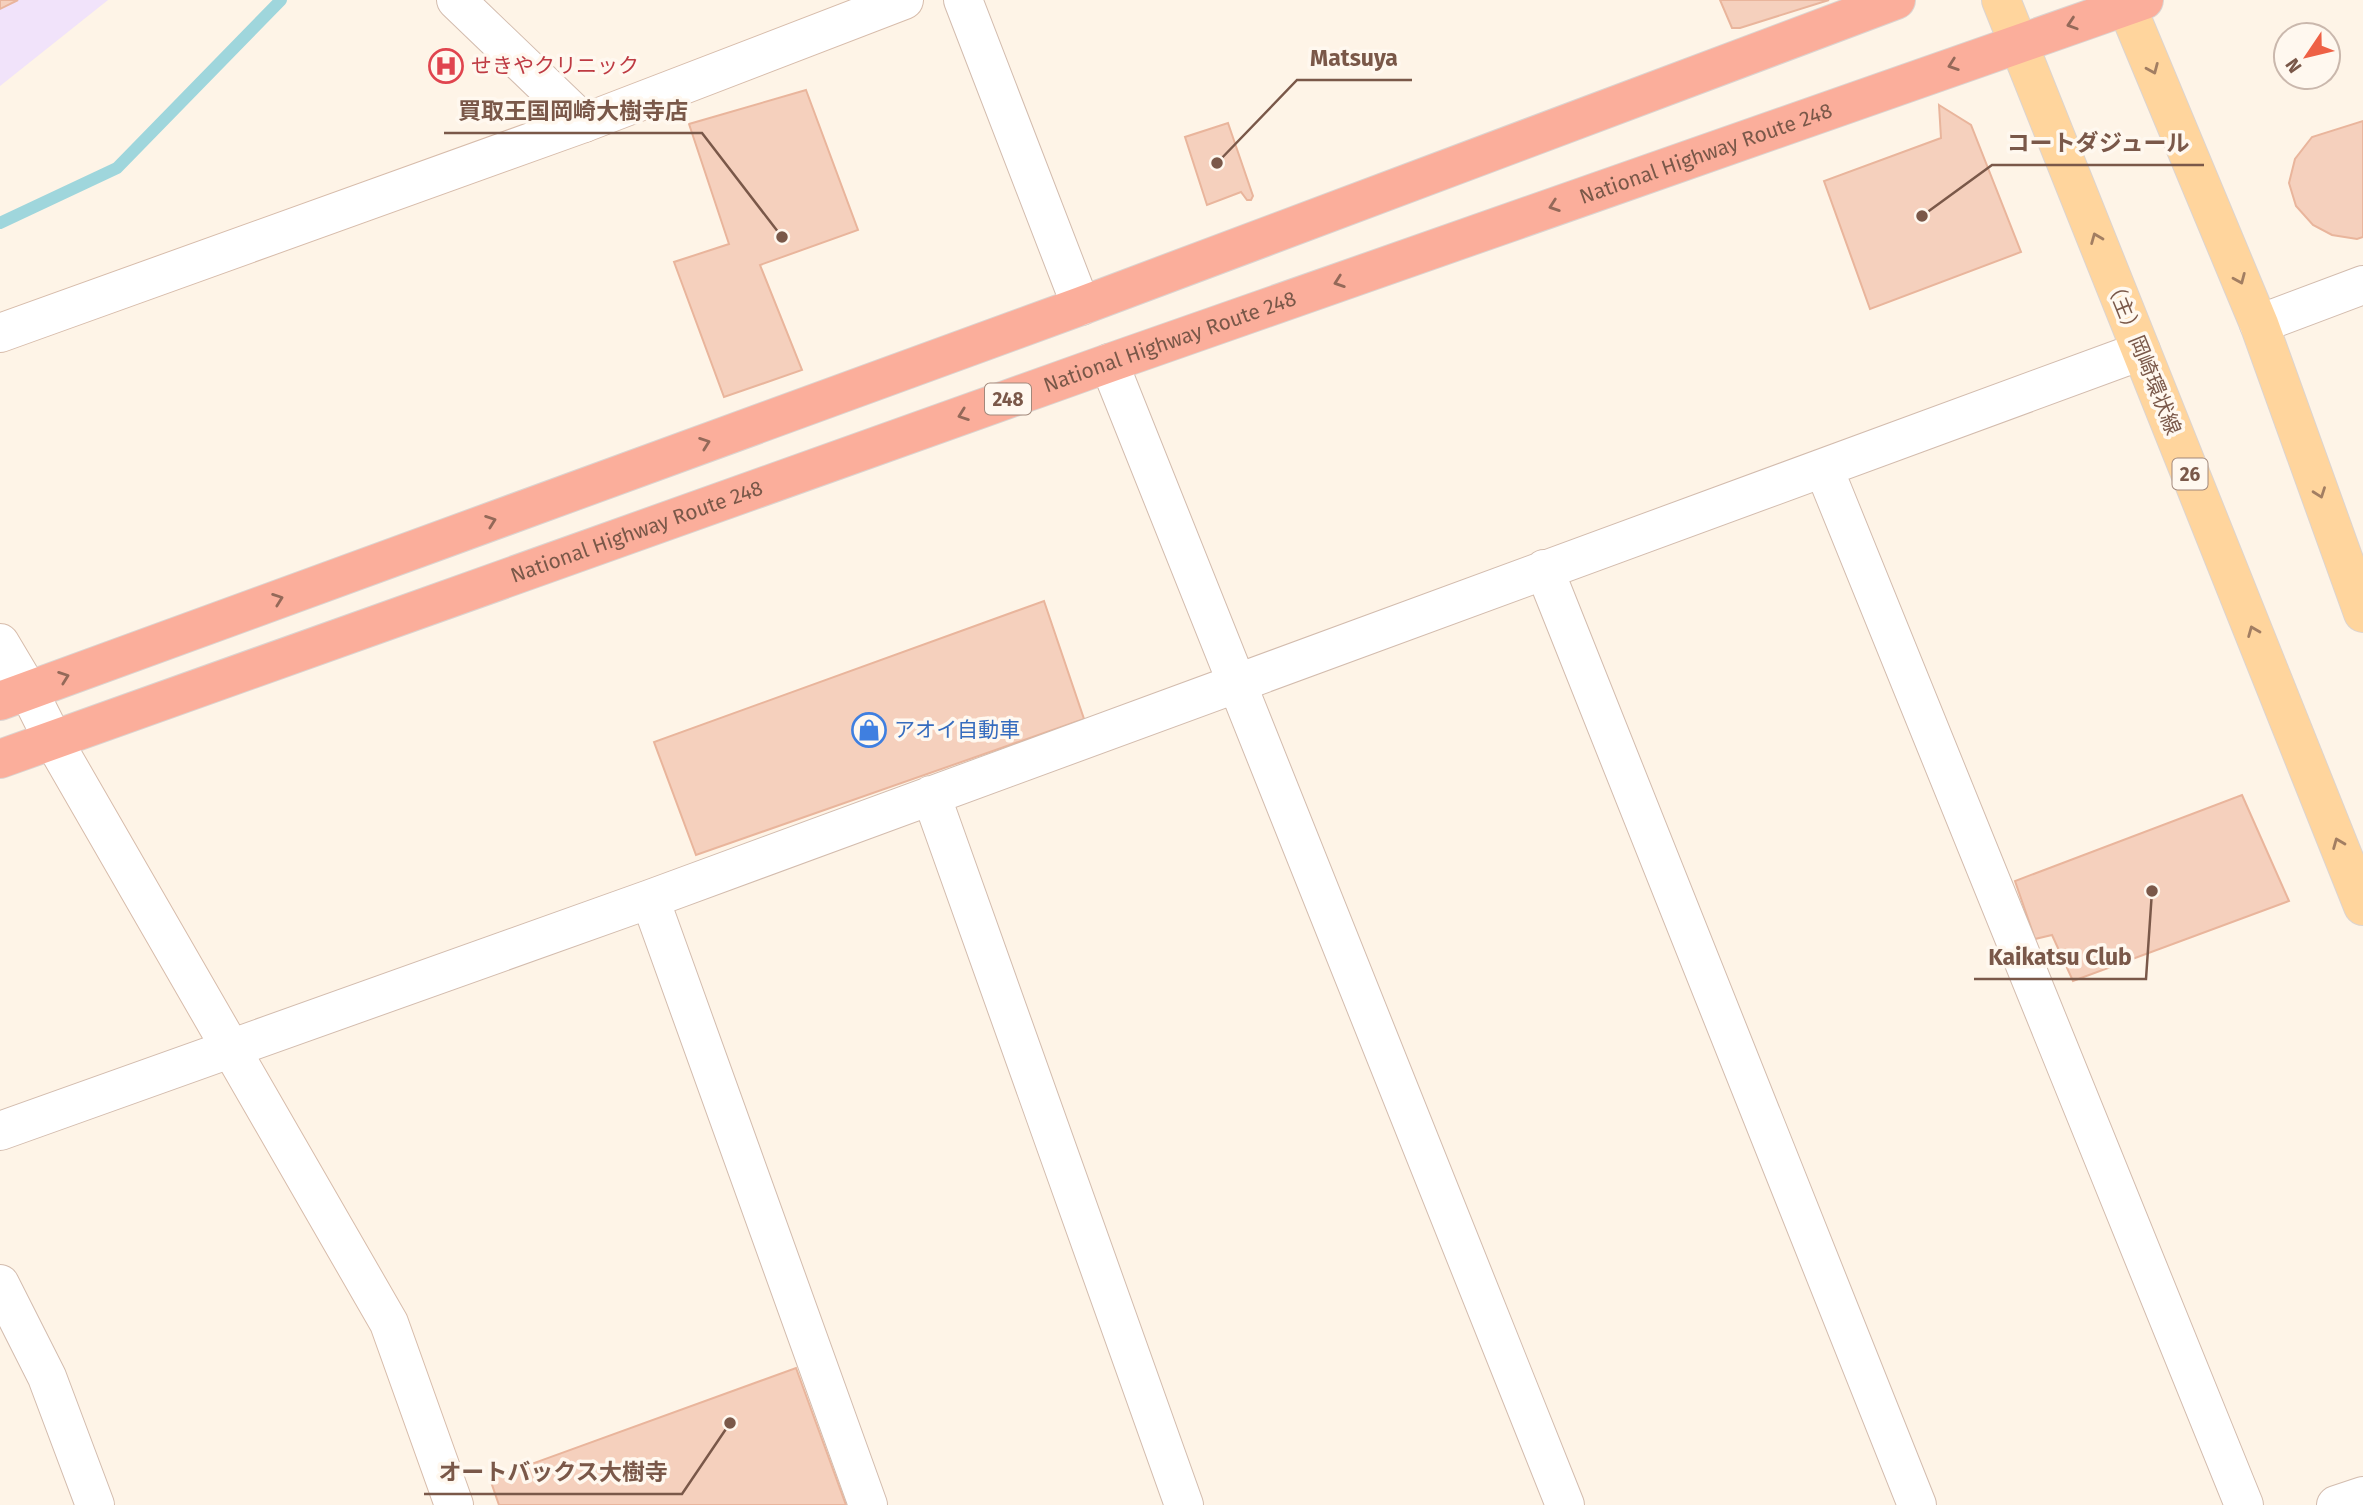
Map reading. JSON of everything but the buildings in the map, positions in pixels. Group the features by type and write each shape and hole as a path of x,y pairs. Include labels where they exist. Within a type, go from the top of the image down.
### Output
{"highway":[{"path":"14,695 1081,306 1896,0"},
{"name":"National Highway Route 248","path":"0,760 1109,363 2132,2"}],"main road":[{"name":"（主）岡崎環状線","path":"2001,0 2363,906"},
{"path":"2132,2 2259,324 2363,612"}],"street":[{"path":"456,0 584,123"},
{"path":"0,333 584,123 904,0"},
{"path":"963,0 1081,306"},
{"path":"2259,324 2363,285"},
{"path":"0,1131 650,899 2141,351"},
{"path":"1109,363 1235,685 1565,1505"},
{"path":"1824,468 2244,1505"},
{"path":"1544,569 1917,1505"},
{"path":"0,643 14,695 53,740 389,1323 454,1505"},
{"path":"931,795 1184,1505"},
{"path":"650,899 868,1505"},
{"path":"0,1284 47,1377 95,1505"},
{"path":"2336,1505 2363,1496"}],"shaded area":[{"path":"0,0 108,0 0,86"}],"waterway":[{"path":"0,223 117,168 281,0"}],"place":[{"name":"せきやクリニック","path":"446,66"},
{"name":"Matsuya","path":"1217,163"},
{"name":"コートダジュール","path":"1922,216"},
{"name":"買取王国岡崎大樹寺店","path":"782,237"},
{"name":"アオイ自動車","path":"869,730"},
{"name":"Kaikatsu Club","path":"2152,891"},
{"name":"オートバックス大樹寺","path":"730,1423"}]}
